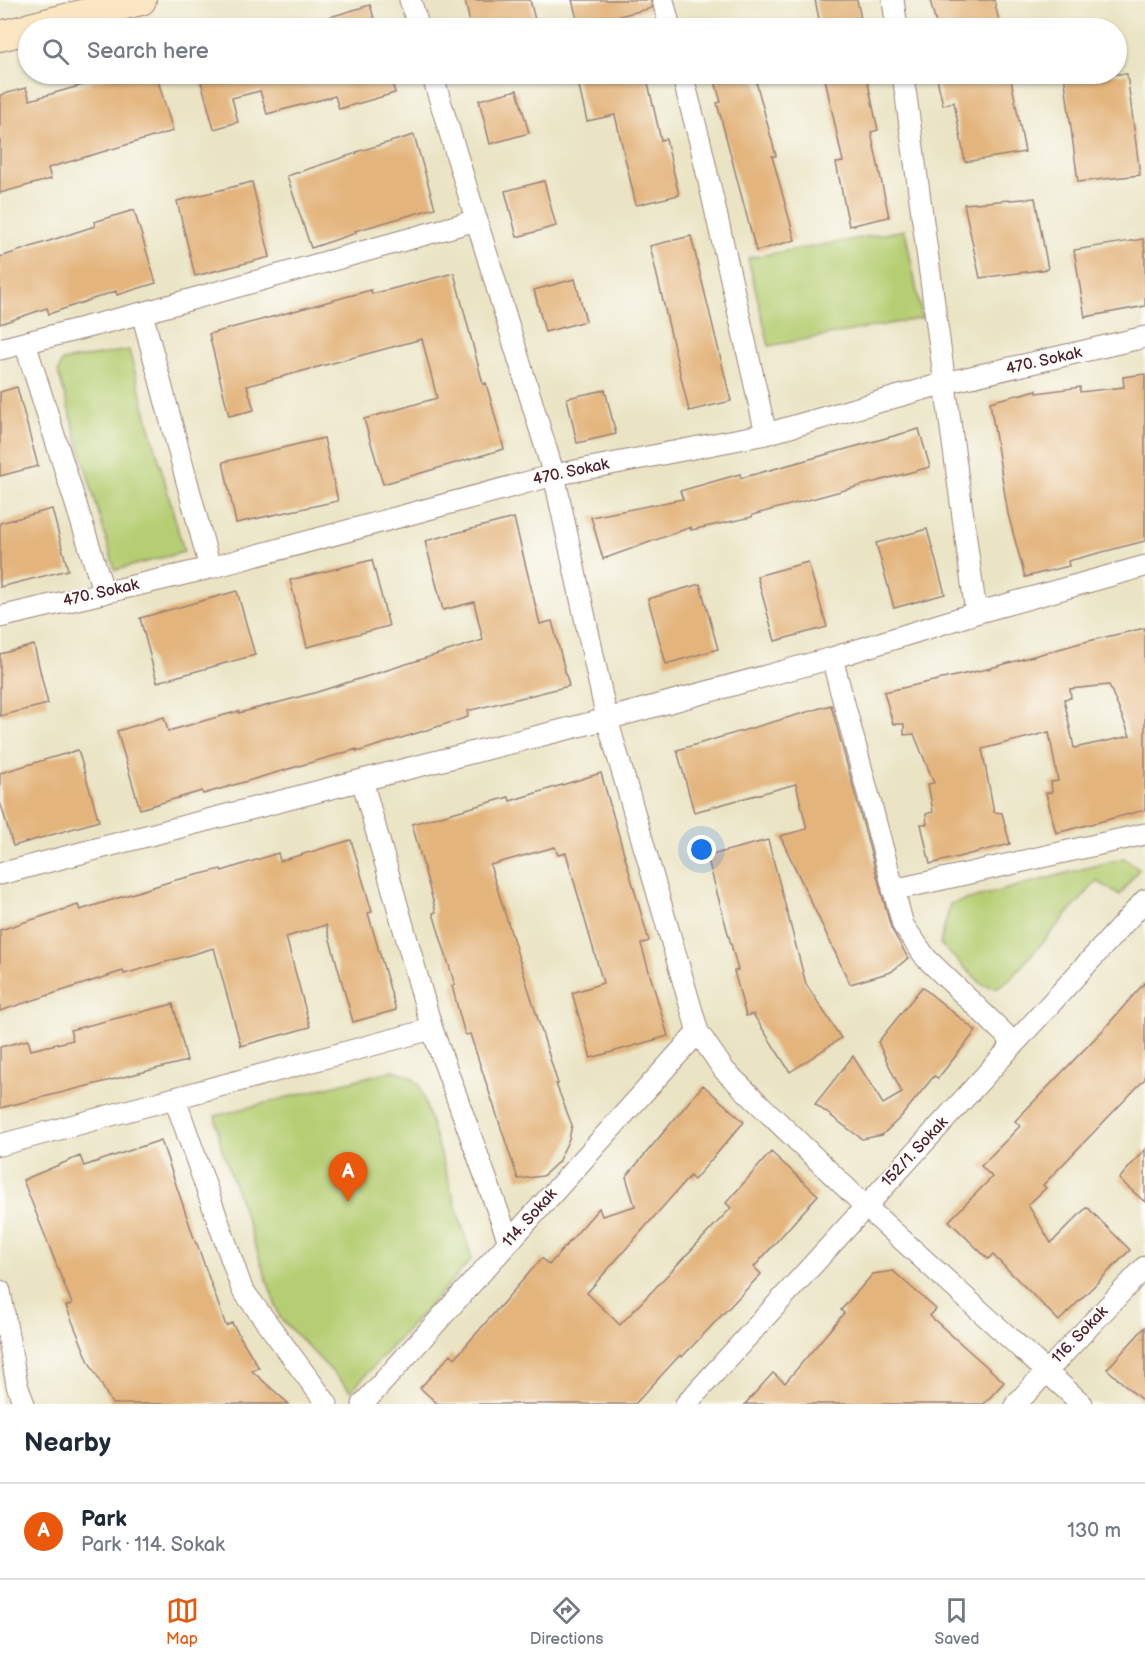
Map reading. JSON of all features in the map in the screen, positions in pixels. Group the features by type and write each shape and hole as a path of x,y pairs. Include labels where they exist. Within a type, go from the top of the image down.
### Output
{"street":[{"path":"71,18 141,0"},
{"path":"410,0 416,18"},
{"path":"663,0 668,18"},
{"path":"893,0 896,18"},
{"path":"0,36 18,32"},
{"path":"435,84 554,475 608,719 698,1032 724,1070 865,1206 1082,1404"},
{"path":"685,84 700,142 766,434"},
{"path":"904,84 976,613"},
{"path":"0,349 142,313 477,220"},
{"path":"142,313 210,568"},
{"name":"470. Sokak","path":"0,617 210,568 554,475 766,434 945,383 1145,337"},
{"path":"25,342 104,593"},
{"path":"0,874 608,719 832,658 976,613 1145,566"},
{"path":"832,658 903,925 926,958 1015,1044"},
{"path":"362,780 432,1029 509,1242"},
{"path":"893,890 1145,834"},
{"name":"152/1. Sokak","path":"686,1404 1145,900"},
{"path":"0,1144 432,1029"},
{"name":"114. Sokak","path":"363,1404 698,1032"},
{"path":"175,1099 242,1289 327,1404"},
{"name":"116. Sokak","path":"1016,1404 1145,1267"},
{"path":"0,1291 17,1385 24,1404"}],"green space":[{"path":"905,230 922,318 769,346 748,258"},
{"path":"129,350 184,552 115,570 58,372 62,361"},
{"path":"1124,858 1139,869 1120,895 1097,881 1010,979 996,988 982,984 940,944 950,904"},
{"path":"394,1070 411,1077 420,1086 472,1259 351,1391 280,1318 221,1146 215,1116"}],"building":[{"path":"465,0 530,0 534,18 469,18"},
{"path":"572,0 651,0 652,8 611,18 577,18"},
{"path":"815,0 857,0 861,18 819,18"},
{"path":"930,0 994,0 998,18 934,18"},
{"path":"370,5 374,18 327,18"},
{"path":"1127,74 1140,175 1078,182 1065,84 1127,84"},
{"path":"86,84 159,84 173,131 48,168 51,179 0,193 0,95 26,88 30,100"},
{"path":"202,84 393,84 395,93 339,109 335,96 267,114 260,91 232,98 238,122 214,129"},
{"path":"578,84 648,84 661,140 666,139 679,195 636,205 615,115 587,121"},
{"path":"716,84 757,84 776,156 772,156 795,240 756,251 717,103 721,102"},
{"path":"826,84 868,84 878,130 871,132 889,217 849,226 836,163 843,162"},
{"path":"938,84 1012,84 1025,152 965,162 954,102 943,105"},
{"path":"517,90 529,133 490,144 479,100"},
{"path":"414,135 435,208 355,231 356,233 311,248 287,176"},
{"path":"544,181 556,226 517,237 505,191"},
{"path":"252,182 270,257 195,276 177,201"},
{"path":"1035,198 1048,269 980,278 964,204"},
{"path":"134,210 156,283 117,295 116,291 49,314 47,308 0,324 0,257 95,226 94,222"},
{"path":"691,236 731,401 689,411 650,246"},
{"path":"1143,239 1145,306 1085,317 1074,250"},
{"path":"454,273 483,384 486,383 504,449 383,484 364,419 437,398 422,339 247,386 254,410 229,416 209,334 371,290 372,294"},
{"path":"575,279 586,321 545,332 534,290"},
{"path":"1145,374 1145,541 1068,561 1069,566 1025,577 1008,514 990,402 1037,390 1037,393 1080,387 1080,392 1124,387 1123,377"},
{"path":"17,387 38,466 0,476 0,392"},
{"path":"605,390 616,434 577,443 567,398"},
{"path":"919,429 930,467 752,515 752,517 691,530 691,527 603,559 591,517 683,499 680,491 740,474 741,478"},
{"path":"324,438 338,501 236,523 223,462"},
{"path":"52,509 68,570 0,587 0,523"},
{"path":"514,518 540,624 552,621 569,686 467,711 468,717 357,752 357,749 203,794 202,791 140,809 117,731 164,717 168,731 314,693 483,640 474,602 443,610 425,541"},
{"path":"927,529 945,594 894,608 876,543"},
{"path":"372,560 389,626 307,647 290,580"},
{"path":"808,562 827,627 775,641 757,576"},
{"path":"700,584 718,649 666,664 648,599"},
{"path":"237,591 255,655 157,682 140,618"},
{"path":"1145,628 1145,810 1056,833 1046,793 1052,792 1051,782 1058,781 1049,732 982,749 994,812 1002,813 1010,844 930,864 921,824 927,824 926,814 933,812 928,784 934,783 914,734 904,735 904,724 893,724 884,692 987,669","holes":["1109,685 1130,736 1074,748 1064,699 1071,698 1070,689"]},
{"path":"34,645 48,704 0,716 0,654"},
{"path":"831,705 891,928 908,958 891,972 850,984 780,836 807,829 796,784 694,812 677,750"},
{"path":"78,750 99,821 13,846 0,801 0,773"},
{"path":"601,773 649,941 641,944 668,1036 591,1058 572,993 603,983 566,853 558,855 555,847 490,865 558,1084 556,1084 572,1125 569,1139 558,1162 543,1176 518,1179 470,1034 465,1035 452,986 455,985 433,913 436,912 412,824 509,797 510,801"},
{"path":"351,840 372,912 368,913 396,1010 353,1022 326,925 286,937 310,1027 241,1046 214,948 124,974 123,971 0,1011 0,930 78,905 80,910 172,881 221,869 222,871 278,853 280,861"},
{"path":"768,840 806,984 841,1038 790,1072 753,1014 746,1016 734,971 738,970 707,856"},
{"path":"1145,982 1145,1079 1043,1185 1046,1188 1028,1205 1051,1243 1087,1207 1130,1250 1059,1321 993,1255 988,1259 949,1221 992,1177 981,1166 1020,1126 1015,1121 1104,1029"},
{"path":"922,987 976,1031 938,1078 934,1076 900,1118 882,1135 862,1139 815,1104 853,1056 883,1104 902,1093 878,1042"},
{"path":"173,1004 187,1061 0,1108 0,1047 28,1040 31,1050 73,1040 70,1030"},
{"path":"703,1085 744,1122 694,1180 690,1176 587,1293 620,1325 731,1208 726,1203 771,1152 818,1195 754,1267 761,1274 635,1404 438,1404 420,1388 451,1354 455,1358 542,1258 549,1265 599,1208 602,1216 635,1206 626,1177"},
{"path":"161,1140 226,1326 232,1323 259,1368 252,1371 289,1404 112,1404 89,1362 66,1306 72,1304 23,1180 80,1156 84,1166"},
{"path":"1145,1149 1145,1202 1119,1179"},
{"path":"893,1271 936,1309 930,1316 1004,1382 984,1404 745,1404 773,1373 785,1383 844,1313 841,1310 873,1274"},
{"path":"1145,1327 1145,1403 1107,1369"}],"place":[{"name":"Park","path":"348,1202"}]}
